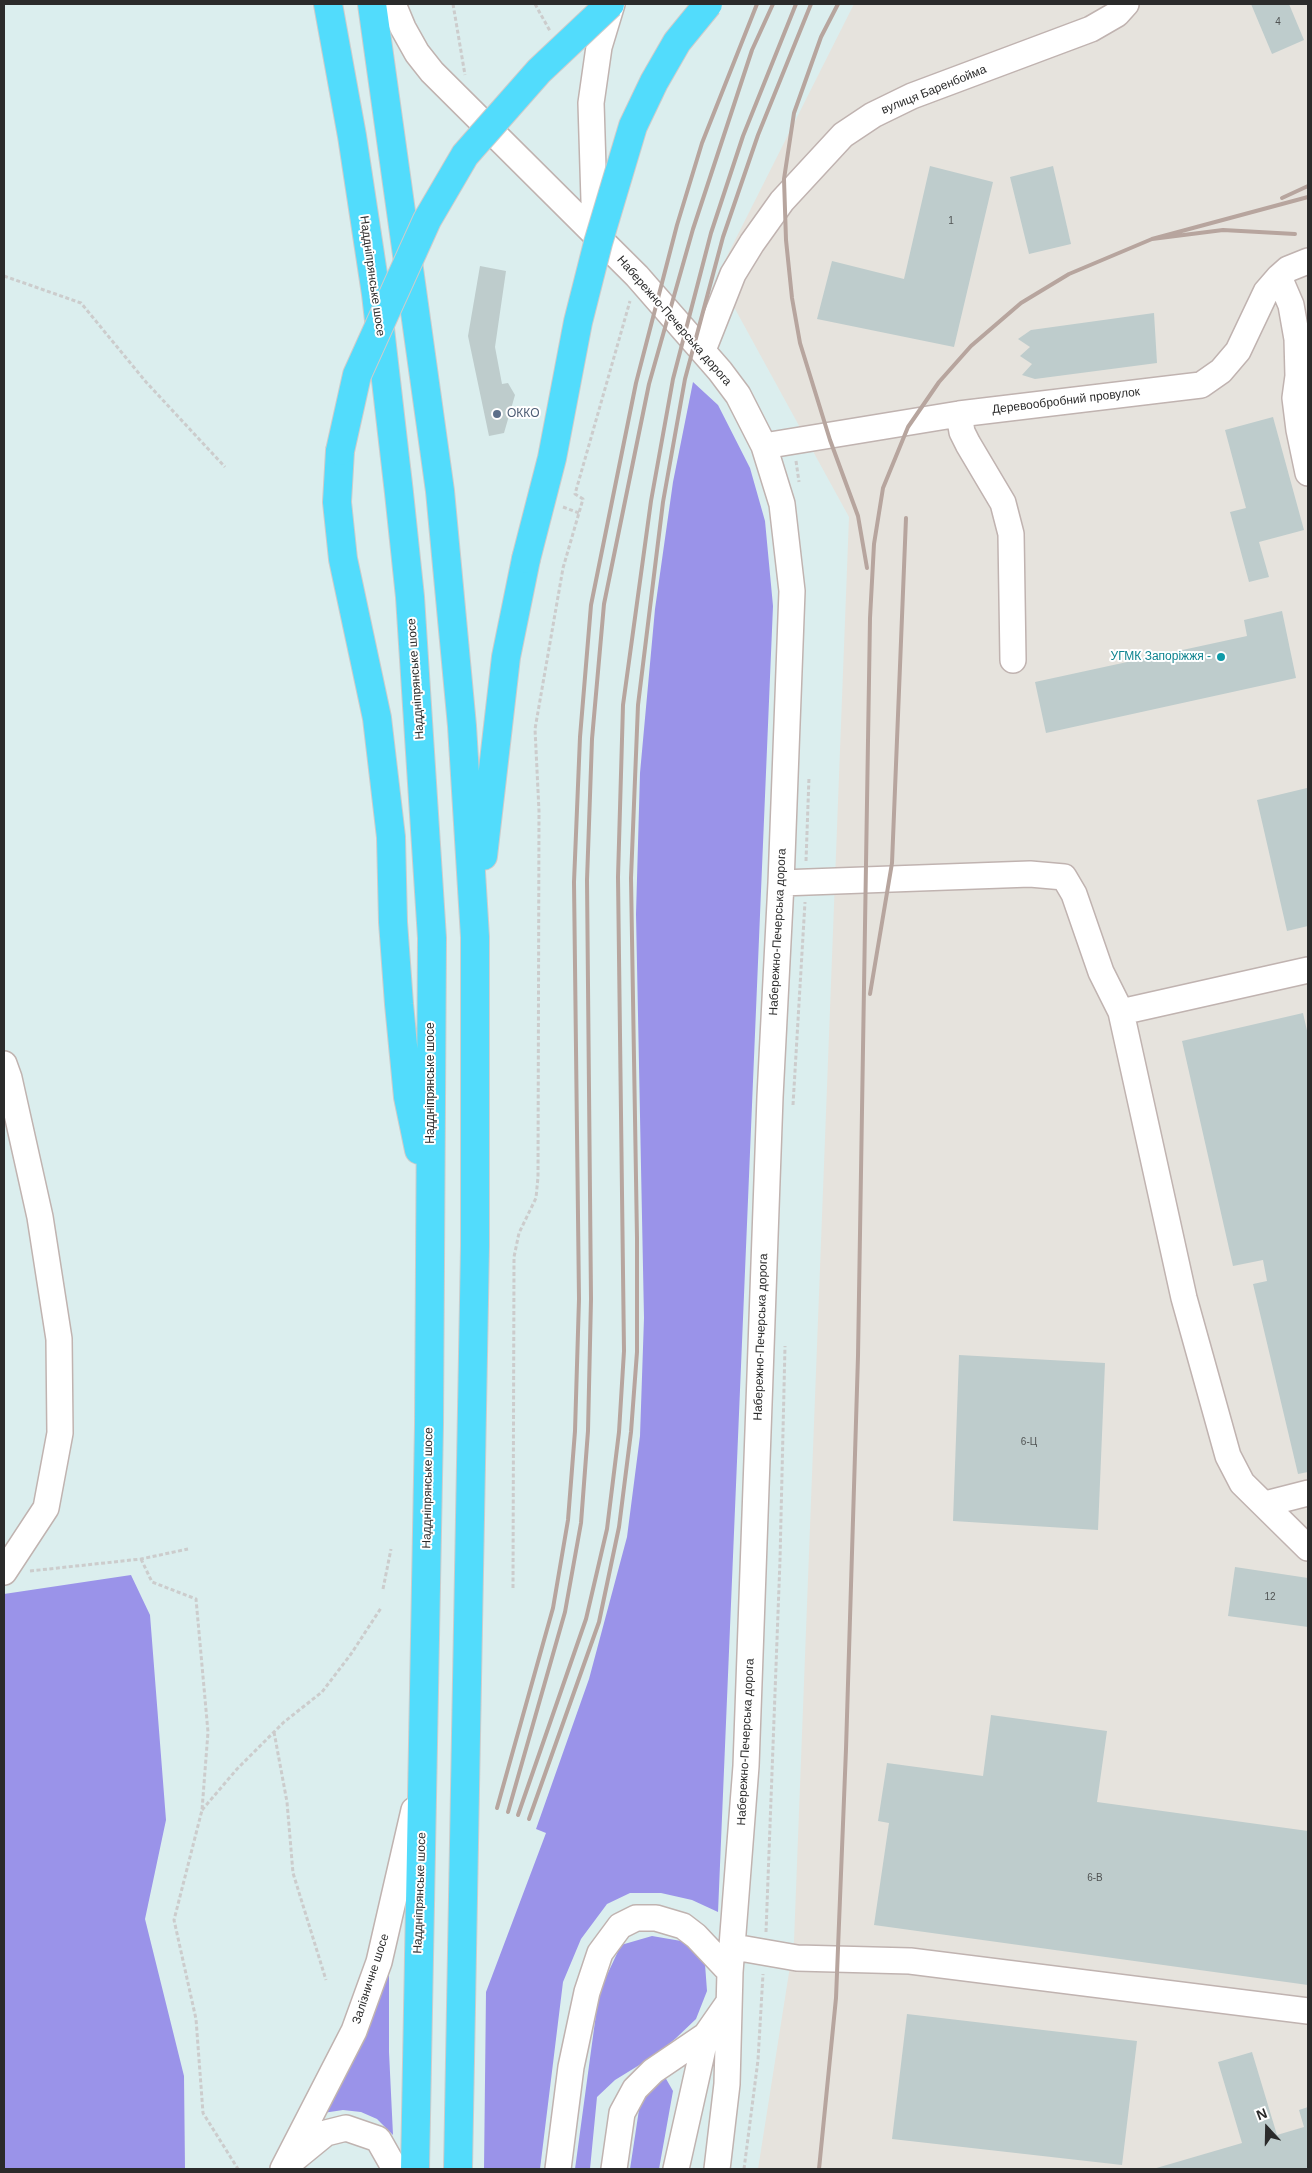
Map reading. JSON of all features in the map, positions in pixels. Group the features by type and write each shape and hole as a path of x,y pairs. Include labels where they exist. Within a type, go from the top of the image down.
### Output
{"main road":[{"name":"Наддніпрянське шосе","path":"328,4 352,136 376,294 410,597 432,938 431,1210 415,2169"},
{"path":"372,4 440,491 462,726 475,937 475,1246 458,2169"},
{"path":"431,1210 408,1097 393,922 391,837 378,718 369,670 343,559 337,502 340,451 357,375 427,220 465,155 539,71 611,4"},
{"path":"475,937 506,657 526,559 552,458 580,313 598,243 633,126 676,42 708,4"}],"street":[{"name":"Набережно-Печерська дорога","path":"393,4 403,28 417,53 432,72 637,276 703,350 738,396 764,446 782,504 792,591 781,883 770,1097 746,1766 734,1947 730,1972 727,2084 717,2169"},
{"path":"594,233 591,103 600,47 611,4"},
{"name":"вулиця Баренбойма","path":"703,350 733,274 752,243 782,201 843,135 873,115 912,96 1091,29 1117,14 1126,4"},
{"name":"Деревообробний провулок","path":"764,446 958,414 1201,385 1221,372 1238,351 1266,292 1288,269 1308,261"},
{"path":"1279,277 1291,305 1297,339 1298,376 1295,398 1298,430 1308,473"},
{"path":"958,414 962,432 968,444 1003,503 1012,534 1013,660"},
{"path":"781,883 1030,874 1064,877 1074,894 1101,972 1120,1012 1184,1298 1228,1456 1242,1483 1308,1548"},
{"path":"1120,1012 1308,970"},
{"path":"4,1064 9,1078 40,1217 57,1330 60,1432 46,1508 13,1572"},
{"path":"1265,1504 1308,1493"},
{"name":"Залізничне шосе","path":"283,2169 354,2031 379,1962 422,1776"},
{"path":"558,2169 571,2066 587,1992 600,1953 620,1926 636,1918 656,1918 682,1926 696,1936 730,1972"},
{"path":"734,1947 798,1958 910,1961 1308,2011"},
{"path":"614,2169 622,2113 635,2089 653,2071 706,2035 729,2002"},
{"path":"676,2169 706,2035"},
{"name":"Залізничне шосе","path":"283,2169 326,2133 346,2128 378,2139 395,2169"}],"path":[{"path":"453,4 465,76"},
{"path":"4,276 81,303 146,382 225,466"},
{"path":"513,1588 514,1257 519,1233 536,1198 538,1177 539,811 535,729 563,568 583,499 575,494 637,276"},
{"path":"13,1572 141,1559 188,1548"},
{"path":"383,1589 391,1550"},
{"path":"141,1559 152,1582 196,1598 208,1732 202,1810 174,1920 196,2019 203,2113 238,2169"},
{"path":"202,1810 237,1769 274,1732 322,1692 351,1654 381,1608"},
{"path":"274,1732 287,1802 293,1873 326,1980"}],"shaded area":[{"path":"854,4 1308,4 1308,2169 758,2169 794,1941 849,517 717,276"},
{"path":"693,382 718,405 750,468 765,521 773,606 718,1912 692,1900 661,1893 630,1893 607,1904 581,1939 563,1982 540,2169 484,2169 486,1992 546,1833 536,1829 589,1679 627,1537 640,1436 644,1318 636,914 640,773 655,609 673,482"},
{"path":"131,1575 150,1615 166,1820 145,1919 184,2076 185,2169 4,2169 4,1594"},
{"path":"652,1936 687,1942 705,1964 707,1991 696,2019 654,2056 615,2080 597,2097 590,2169 575,2169 599,1992 621,1945"},
{"path":"389,1965 389,2052 393,2135 377,2119 361,2112 343,2110 323,2113"},
{"path":"665,2077 673,2091 659,2169 630,2169 640,2103 649,2087"}],"building":[{"path":"1251,4 1289,4 1304,40 1272,54"},
{"path":"930,166 993,182 954,347 817,319 832,261 904,279"},
{"path":"1053,166 1071,244 1029,254 1010,177"},
{"path":"480,266 506,271 495,347 502,384 508,383 515,395 504,433 489,436 468,336"},
{"path":"1154,313 1157,363 1035,379 1022,375 1032,364 1020,356 1030,347 1018,339 1031,330"},
{"path":"1273,417 1304,530 1259,542 1269,577 1249,582 1230,512 1246,508 1225,430"},
{"name":"УГМК Запоріжжя -","path":"1282,611 1296,678 1046,733 1035,682 1247,636 1244,620"},
{"path":"1307,788 1308,926 1287,931 1257,800"},
{"path":"1303,1013 1308,1035 1308,1472 1298,1474 1253,1284 1267,1281 1263,1260 1233,1266 1182,1041"},
{"path":"959,1355 1105,1363 1098,1530 953,1521"},
{"path":"1235,1567 1308,1578 1308,1627 1228,1616"},
{"path":"991,1715 1107,1731 1097,1802 1308,1831 1308,1985 874,1925 889,1823 878,1821 887,1763 983,1776"},
{"path":"907,2014 1137,2041 1122,2165 892,2139"},
{"path":"1252,2052 1277,2135 1304,2127 1299,2110 1308,2107 1308,2169 1153,2169 1242,2143 1218,2062"}],"railway":[{"path":"497,1808 553,1608 568,1520 575,1431 579,1299 574,882 580,737 591,605 636,383 677,225 702,143 757,4"},
{"path":"508,1812 565,1612 581,1523 588,1431 591,1299 587,880 592,739 604,604 649,384 693,229 752,50 773,4"},
{"path":"518,1815 586,1619 607,1529 619,1432 624,1351 618,877 623,705 651,501 673,379 711,233 743,136 796,4"},
{"path":"529,1819 599,1622 619,1527 631,1432 637,1352 631,878 638,705 663,502 685,379 723,237 758,135 811,4"},
{"path":"838,4 821,37 794,113 784,179 786,240 792,298 800,343 830,440 858,516 867,568"},
{"path":"1282,198 1308,186"},
{"path":"1295,234 1223,230 1152,239 1308,197"},
{"path":"819,2169 836,1998 846,1749 858,1356 870,618 874,544 883,488 908,427 939,382 971,346 1021,303 1069,274 1152,239"},
{"path":"870,994 892,863 906,518"}],"place":[{"name":"ОККО","path":"497,414"},
{"name":"УГМК Запоріжжя -","path":"1221,657"}]}
